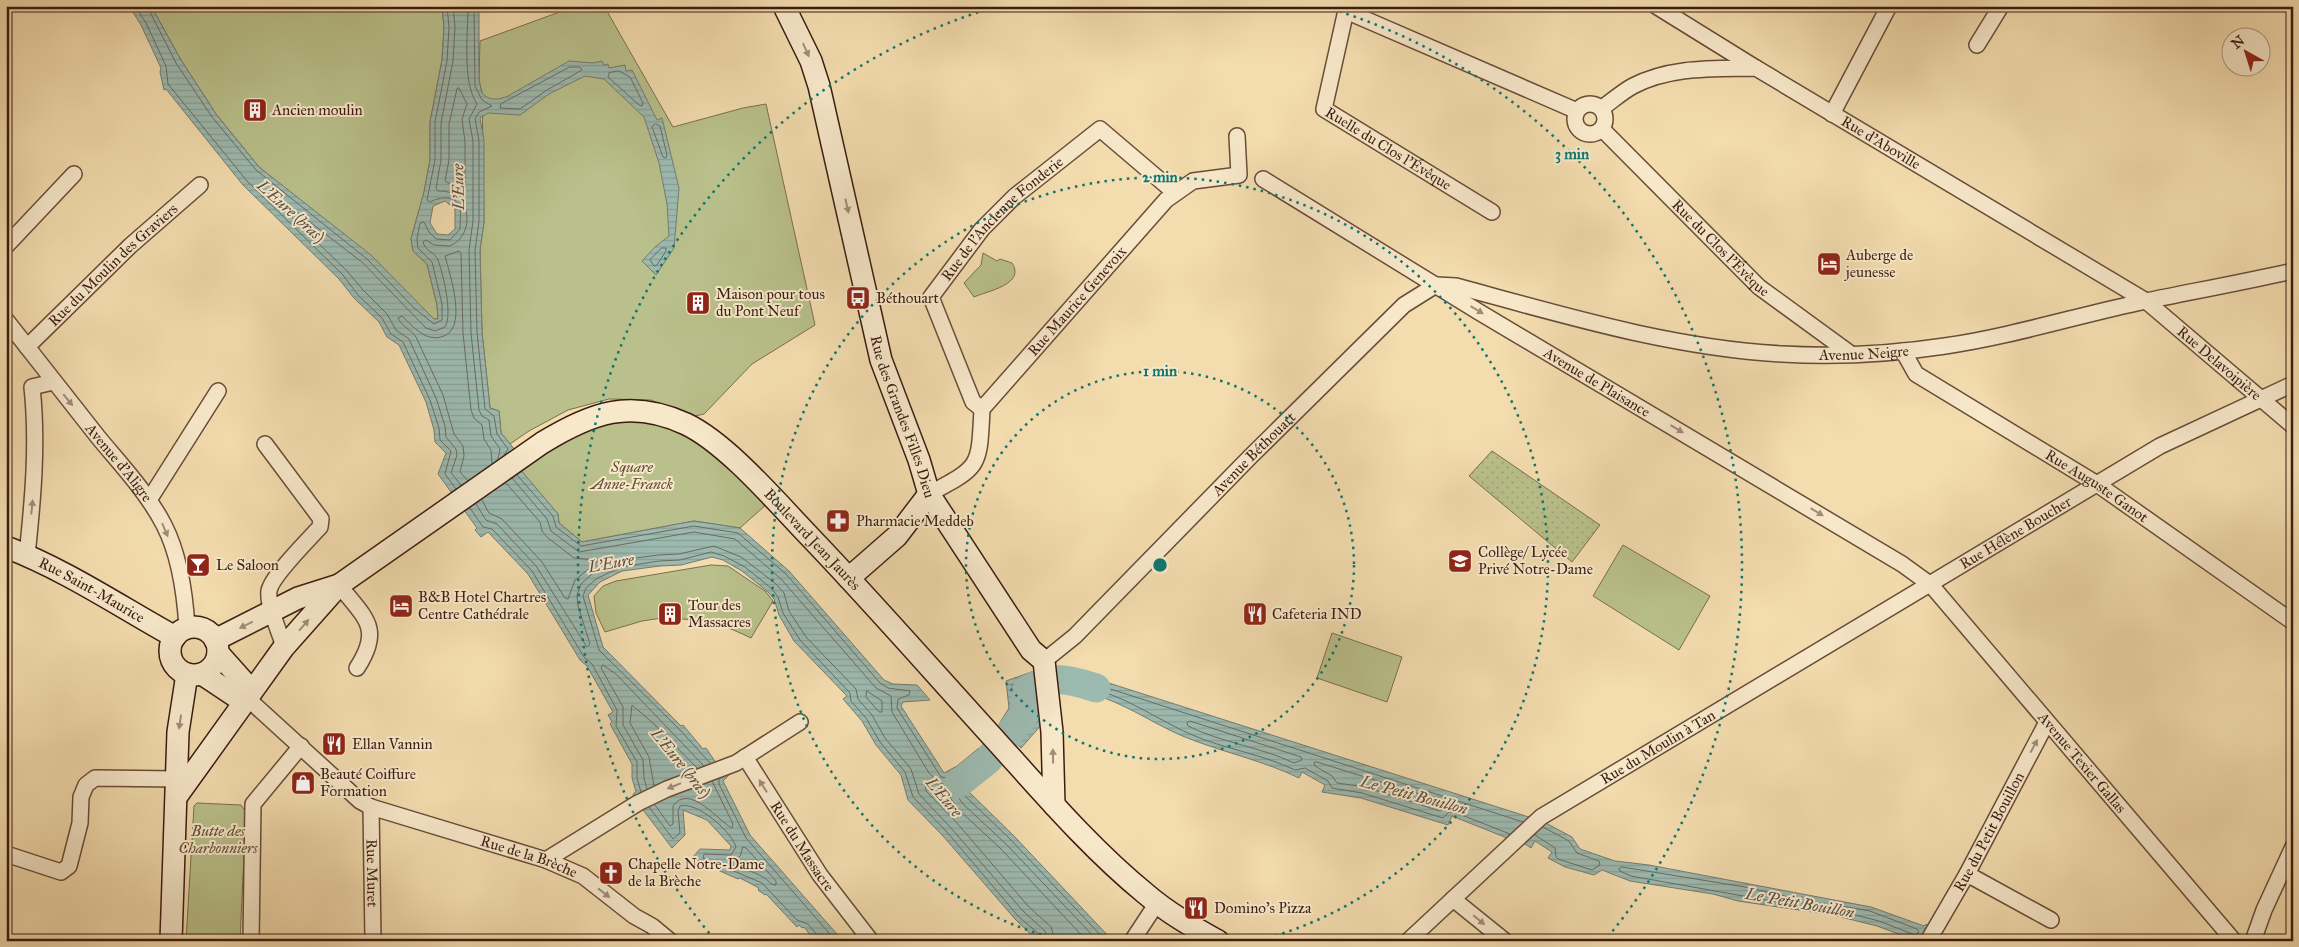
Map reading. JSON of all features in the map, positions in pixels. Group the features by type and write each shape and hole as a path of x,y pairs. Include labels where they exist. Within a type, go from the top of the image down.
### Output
{"main road":[{"name":"Rue des Grandes Filles Dieu","path":"784,6 811,61 823,100 881,360 919,460 929,494 1031,650 1045,665"},
{"name":"Boulevard Jean Jaurès","path":"339,585 574,423 596,415 620,411 645,411 677,420 711,439 741,466 849,578 1054,805 1104,856 1157,903 1218,941"},
{"path":"849,578 897,536 929,494"},
{"name":"Rue Saint-Maurice","path":"6,547 27,555 181,633"},
{"path":"171,941 178,732 195,674 213,666 217,646 273,611 298,598 339,585"},
{"path":"177,788 284,647 339,585"},
{"path":"205,630 217,646 247,697 175,665 170,651 181,633 205,630"},
{"path":"1045,665 1052,732 1054,805"}],"street":[{"name":"Rue d'Aboville","path":"1656,6 1832,114 2146,301"},
{"path":"1832,114 1889,6"},
{"path":"1977,45 2001,6"},
{"path":"1347,9 1577,111"},
{"name":"Ruelle du Clos l'Évêque","path":"1347,9 1324,109 1492,212"},
{"path":"1602,108 1632,86 1657,76 1693,70 1756,68"},
{"path":"1577,111 1589,103 1602,108"},
{"path":"1577,111 1576,124 1581,130 1590,134 1602,129 1606,121 1602,108"},
{"name":"Rue de l'Ancienne Fonderie","path":"982,409 973,402 931,297 982,230 1014,197 1100,129 1174,192"},
{"name":"Rue du Clos l'Évêque","path":"1602,129 1759,286 1851,354"},
{"name":"Rue Maurice Genevoix","path":"982,409 1174,192 1192,181 1239,175 1237,136"},
{"path":"6,246 74,174"},
{"name":"Avenue de Plaisance","path":"1263,179 1436,285 1894,558 1930,585"},
{"name":"Rue du Moulin des Graviers","path":"27,347 130,246 200,185"},
{"name":"Avenue Neigre","path":"1436,285 1456,286 1646,336 1695,344 1782,354 1851,354 1903,351 1965,342 2146,301 2293,271"},
{"name":"Avenue Béthouart","path":"1045,665 1350,357 1404,305 1436,285"},
{"name":"Rue Delavoipière","path":"2146,301 2293,426"},
{"name":"Avenue d'Aligre","path":"6,320 53,382 149,500 164,526 175,554 185,597 181,633"},
{"name":"Rue Auguste Ganot","path":"1903,351 1916,374 2097,484 2293,622"},
{"path":"27,555 34,489 35,411 32,387 53,382"},
{"name":"Rue Hélène Boucher","path":"1930,585 2160,446 2293,384"},
{"path":"149,500 218,391"},
{"path":"929,494 966,474 975,463 981,441 982,409"},
{"path":"265,444 322,519 320,527 276,577 269,589 269,598 284,647"},
{"path":"339,585 370,627 370,644 357,668"},
{"name":"Avenue Texier Gallas","path":"1930,585 2234,941"},
{"name":"Rue du Moulin à Tan","path":"1408,941 1541,817 1930,585"},
{"name":"Rue de la Brèche","path":"247,697 347,790 371,806 546,860 583,876 634,916 652,926 670,941"},
{"path":"546,860 638,803 667,789 741,760 800,722"},
{"name":"Rue du Petit Bouillon","path":"1928,941 1967,874 2047,722"},
{"path":"251,941 253,804 301,746"},
{"name":"Rue du Massacre","path":"741,760 820,875 871,941"},
{"path":"6,854 61,872 68,866 80,823 80,797 86,785 95,778 177,788"},
{"name":"Rue Muret","path":"371,806 373,941"},
{"path":"2253,941 2264,910 2293,847"},
{"path":"1967,874 2052,920"},
{"path":"1453,898 1505,941"},
{"path":"1132,941 1157,903"}],"green space":[{"path":"151,6 442,6 444,27 442,60 430,122 430,160 424,192 411,239 413,251 427,264 437,305 438,319 434,319 338,231 259,167 216,114 181,60"},
{"path":"576,6 604,6 673,127 743,108 766,104 815,325 752,364 704,414 691,417 651,400 609,399 568,410 529,431 510,444 501,433 499,411 490,408 482,332 480,250 484,222 482,93 479,80 480,41"},
{"path":"983,253 997,261 1000,259 1012,263 1015,270 1014,276 1003,286 974,297 964,283 981,265"},
{"name":"Square Anne-Franck","path":"629,419 683,431 713,450 768,503 740,528 694,521 582,542 559,523 558,514 521,471 577,431"},
{"path":"1492,451 1600,525 1572,562 1469,476"},
{"path":"1623,545 1710,596 1679,650 1593,596"},
{"path":"711,565 728,566 765,591 773,601 751,638 716,624 698,620 679,619 676,609 670,603 666,603 661,610 662,618 642,621 605,632 596,613 594,596 603,586 616,581"},
{"path":"1332,633 1402,657 1387,702 1317,678"},
{"name":"Butte des Charbonniers","path":"197,803 241,805 246,812 240,941 186,941 194,806"}],"water":[{"path":"129,6 151,6 181,60 216,114 259,167 371,255 434,319 438,319 437,305 427,264 413,251 411,239 424,192 430,160 430,122 442,60 444,27 442,6 479,6 479,80 482,93 491,99 508,96 569,61 593,63 602,61 604,65 608,64 609,68 625,65 626,71 632,70 657,120 662,118 679,188 674,248 656,275 642,261 669,236 667,204 659,163 644,117 604,79 585,76 549,94 520,115 488,113 480,118 484,140 484,222 480,250 482,332 490,408 499,411 501,433 516,451 509,456 558,514 559,523 582,542 694,521 740,528 789,571 884,680 893,684 917,685 930,700 903,702 901,706 944,773 957,766 979,748 994,765 966,789 1014,836 1113,941 1038,941 1015,919 943,836 908,800 901,775 876,745 862,721 843,699 847,696 794,641 779,615 774,599 742,571 723,560 712,557 681,565 622,571 600,582 588,595 603,647 681,726 683,725 703,749 706,748 716,763 732,772 723,781 750,835 843,941 815,941 804,927 802,928 799,925 797,927 766,894 758,890 759,888 740,878 738,879 711,867 709,869 693,857 700,849 730,850 731,846 707,820 683,810 685,835 672,848 634,798 633,794 636,792 632,778 632,764 610,724 612,722 608,715 613,712 587,666 580,660 528,574 488,532 481,537 475,530 477,528 438,474 446,453 435,442 434,430 426,402 399,345 387,337 379,322 354,298 339,279 243,185 166,89 164,90 160,72 161,68 141,25","holes":["445,201 455,209 455,229 448,235 437,234 430,223 433,206"]},
{"path":"1059,666 1535,819 1512,840 1452,816 1448,825 1361,798 1322,792 1325,785 1302,772 1299,778 1190,739 1110,700 1076,691 1058,691"},
{"path":"1037,670 1042,724 1021,748 999,724 1009,708 1006,681"},
{"path":"1540,820 1572,837 1580,849 1615,861 1649,865 1871,907 1928,926 1920,941 1917,941 1877,926 1833,915 1738,901 1713,894 1630,881 1602,870 1594,875 1565,867 1548,858 1552,852 1535,841 1531,848 1519,840"}],"waterway":[{"name":"Le Petit Bouillon","path":"958,784 988,760 1025,714 1026,691 1052,680 1077,682 1096,688"}],"place":[{"name":"Ancien moulin","path":"255,110"},
{"name":"Auberge de jeunesse","path":"1829,264"},
{"name":"Béthouart","path":"858,298"},
{"name":"Maison pour tous du Pont Neuf","path":"698,303"},
{"name":"Pharmacie Meddeb","path":"838,521"},
{"name":"Collège/ Lycée Privé Notre-Dame","path":"1460,561"},
{"name":"Le Saloon","path":"198,565"},
{"name":"B&B Hotel Chartres Centre Cathédrale","path":"401,606"},
{"name":"Tour des Massacres","path":"670,614"},
{"name":"Cafeteria IND","path":"1255,614"},
{"name":"Ellan Vannin","path":"334,744"},
{"name":"Beauté Coiffure Formation","path":"303,783"},
{"name":"Chapelle Notre-Dame de la Brèche","path":"611,873"},
{"name":"Domino's Pizza","path":"1196,908"}],"water label":[{"name":"L'Eure","path":"458,187"},
{"name":"L'Eure (bras)","path":"291,211"},
{"name":"L'Eure","path":"611,563"},
{"name":"L'Eure (bras)","path":"681,763"},
{"name":"L'Eure","path":"944,797"}]}
